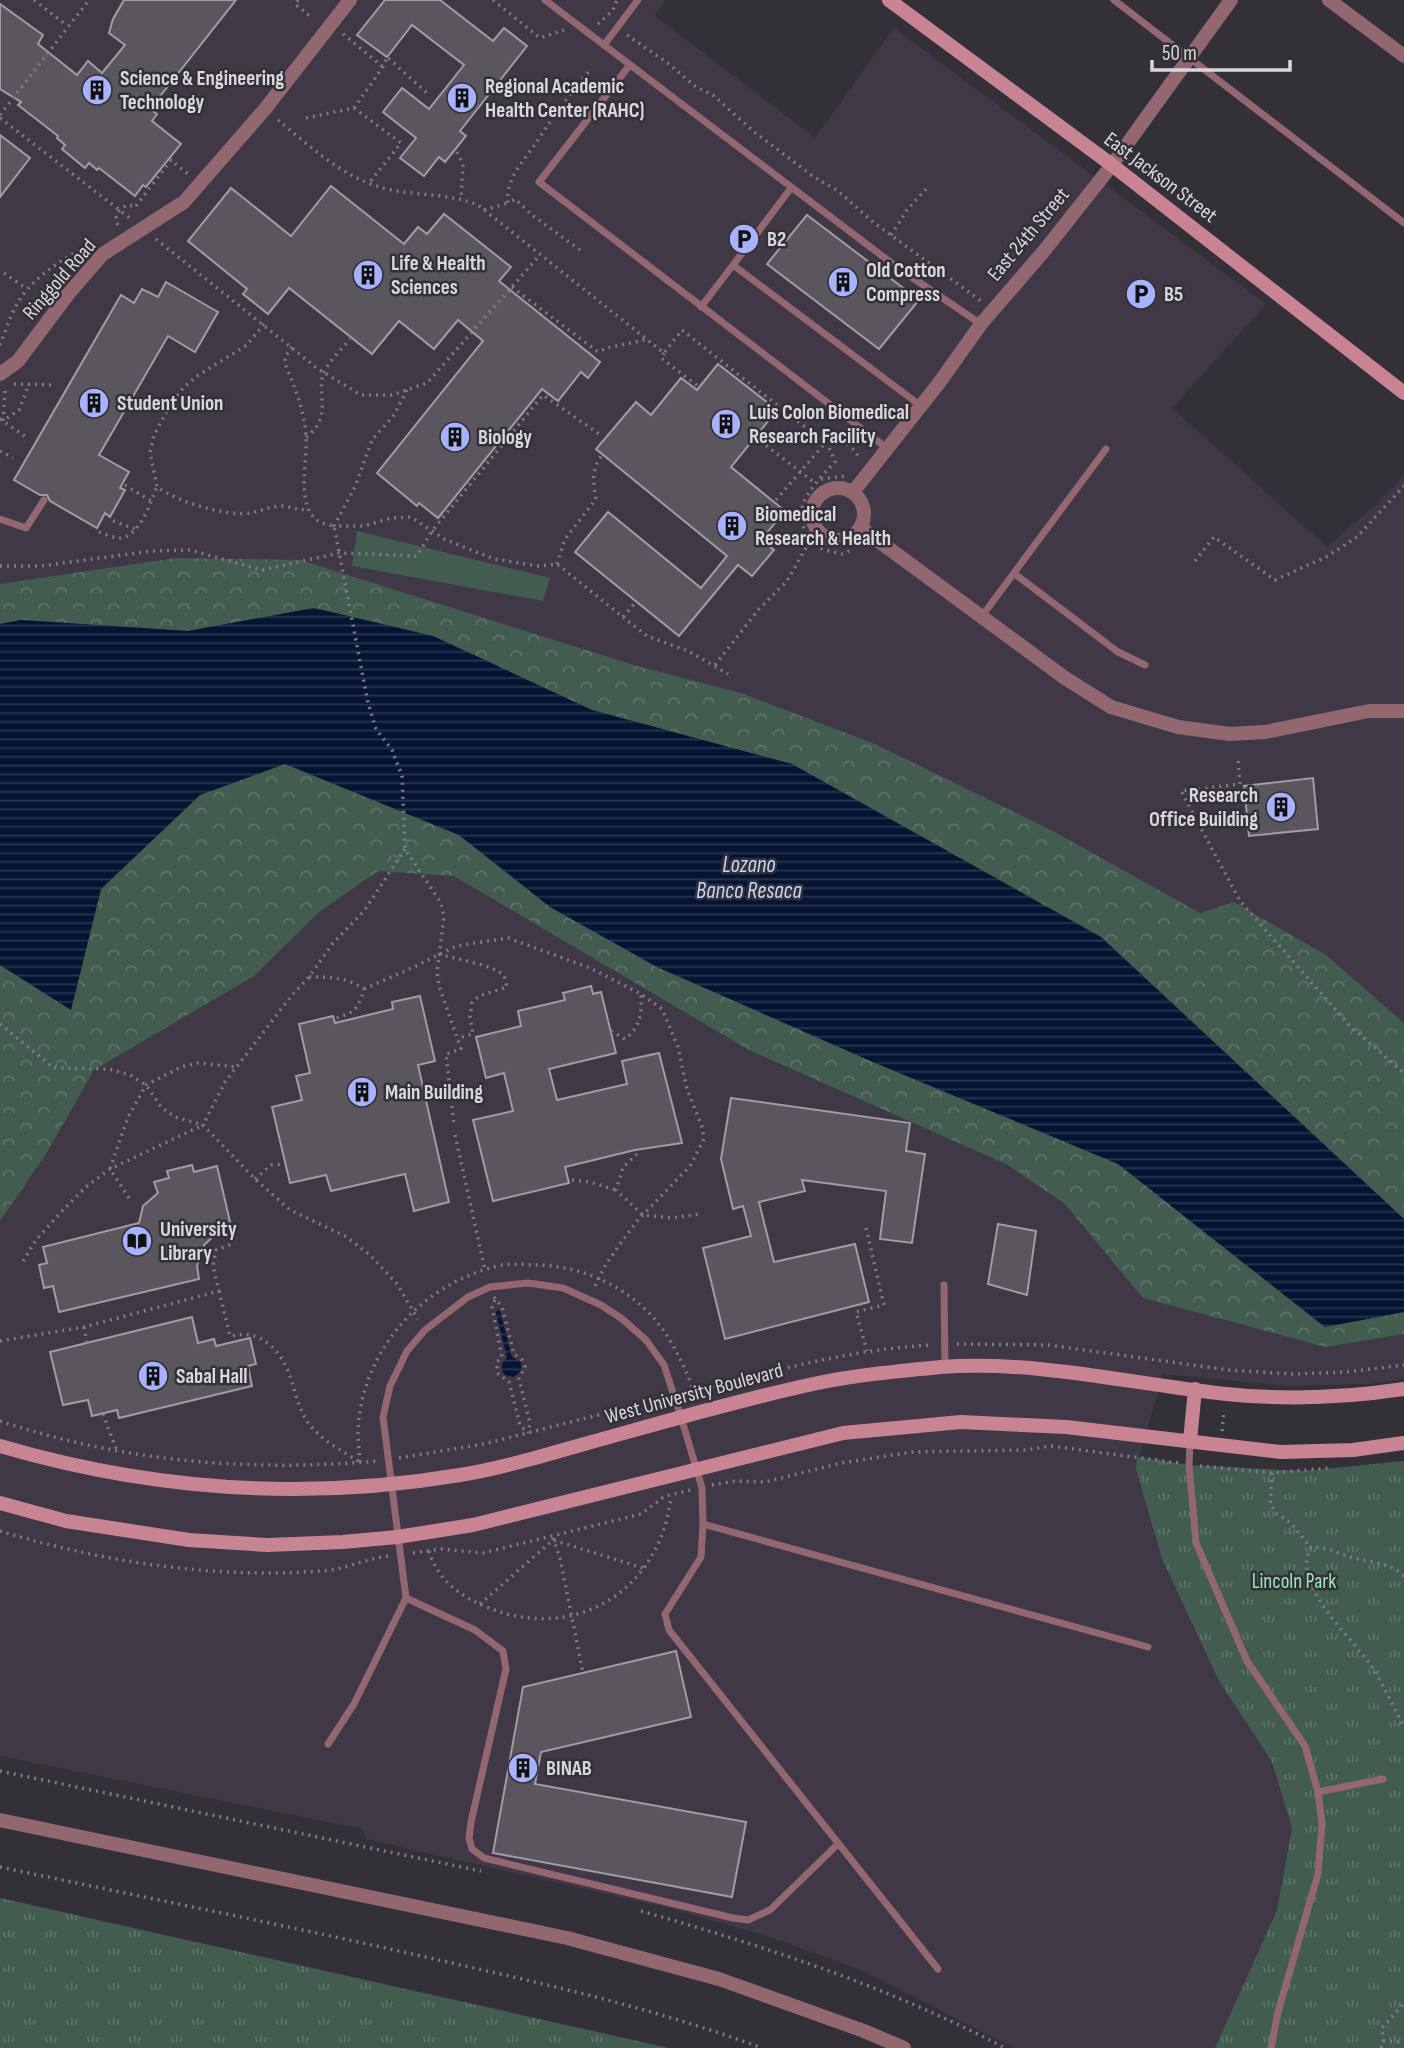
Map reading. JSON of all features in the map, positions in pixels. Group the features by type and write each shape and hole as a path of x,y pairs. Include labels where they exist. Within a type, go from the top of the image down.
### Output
{"main road":[{"name":"East Jackson Street","path":"889,0 1112,165 1404,393"},
{"name":"West University Boulevard","path":"0,1446 86,1468 173,1483 279,1489 392,1484 463,1475 816,1383 945,1367 1000,1366 1051,1370 1226,1394 1302,1398 1404,1389"},
{"path":"1190,1441 1195,1390"},
{"path":"0,1503 66,1521 189,1540 267,1545 343,1542 473,1525 843,1433 961,1422 1066,1427 1281,1452 1353,1450 1404,1443"}],"street":[{"name":"Ringgold Road","path":"0,374 18,361 69,293 103,254 184,202 265,109 350,0"},
{"name":"East 24th Street","path":"853,492 981,324 1044,251 1112,165 1231,0"},
{"path":"1329,0 1404,56"},
{"path":"838,487 853,492 864,509 861,528 848,538 832,539 818,530 812,515 813,506 822,493 838,487"},
{"path":"861,528 1065,678 1111,707 1178,727 1230,734 1265,732 1369,712 1404,712"},
{"path":"0,1820 567,1938 719,1979 904,2048"}],"lane":[{"path":"545,0 898,268 981,324"},
{"path":"604,45 638,0"},
{"path":"1114,0 1404,223"},
{"path":"629,66 539,183 888,449"},
{"path":"701,307 791,188"},
{"path":"733,265 921,406"},
{"path":"982,616 1106,449"},
{"path":"0,519 26,528 44,500"},
{"path":"1015,573 1118,652 1144,665"},
{"path":"328,1744 354,1704 406,1598 383,1417 390,1386 407,1351 425,1330 468,1297 490,1287 528,1283 563,1288 589,1298 621,1318 646,1340 664,1365 681,1417 702,1488 703,1524 701,1557 665,1614 669,1630 938,1969"},
{"path":"944,1285 945,1367"},
{"path":"1190,1441 1189,1465 1196,1543 1247,1661 1305,1746 1318,1792 1322,1824 1318,1874 1278,2012 1271,2048"},
{"path":"703,1524 1148,1647"},
{"path":"406,1598 475,1630 503,1651 506,1669 471,1822 472,1849 484,1858 748,1920 770,1910 838,1844"},
{"path":"1318,1792 1383,1779"}],"path":[{"path":"34,0 65,24"},
{"path":"89,0 0,116 119,210 132,220 119,227 116,216 119,210 127,205 136,206 141,212"},
{"path":"298,0 295,4 312,18"},
{"path":"493,0 540,37 558,34 582,16 596,26 612,10 617,0"},
{"path":"617,27 696,88 713,95 747,126 814,177 838,191 891,236 977,299"},
{"path":"341,33 383,67"},
{"path":"306,118 354,108 387,57 426,93"},
{"path":"354,108 401,143 369,183"},
{"path":"273,116 352,177 385,189 425,196 461,198 484,210 664,353"},
{"path":"457,152 463,164 461,198"},
{"path":"136,206 172,160 188,174"},
{"path":"891,236 907,210 926,189"},
{"path":"484,210 508,203"},
{"path":"0,345 14,309 27,289 97,239"},
{"path":"156,239 323,372 361,395 392,395 427,383 540,255"},
{"path":"4,273 27,289"},
{"path":"512,287 598,352 646,338"},
{"path":"99,531 119,539 135,529 146,516 156,487 150,452 154,435 171,404 197,376 247,345 264,324"},
{"path":"699,387 661,358 682,330 826,442 835,462 804,501 801,514 804,529 821,548 842,554 854,549"},
{"path":"306,438 317,429 322,410 323,372 350,339"},
{"path":"292,347 285,357 285,364 302,411 306,438 304,492 309,509 318,521 334,526 364,526 391,518 411,517 444,539 494,559 539,566 557,564 647,636 688,651 728,674"},
{"path":"13,384 54,385"},
{"path":"1,420 19,410 29,384"},
{"path":"407,390 394,415 372,440 355,487 334,526 376,729 392,750 402,776 405,849 441,903 444,917 439,954 439,986 461,1049 446,1054 454,1125"},
{"path":"1,420 5,391"},
{"path":"0,566 41,566 152,551 190,550 262,570 339,553 417,556 432,531 543,395 599,434"},
{"path":"1,420 26,438"},
{"path":"820,438 835,437 844,442 855,451 861,461"},
{"path":"755,438 817,482 850,477"},
{"path":"776,500 826,442"},
{"path":"0,451 13,458"},
{"path":"557,564 565,539 596,499 592,480 597,462 603,454"},
{"path":"125,485 151,501"},
{"path":"1195,561 1214,537 1275,580 1326,557 1357,537 1404,485"},
{"path":"156,487 166,494 228,513 249,513 283,506 299,511 309,509"},
{"path":"113,520 135,529"},
{"path":"715,665 759,609 788,581 807,546 817,543"},
{"path":"623,617 636,602"},
{"path":"1238,761 1240,784 1181,791 1240,901 1350,1026 1404,1073"},
{"path":"23,1261 36,1240 62,1209 87,1186 110,1169 203,1125 225,1082 333,943 378,892 405,849"},
{"path":"364,989 456,946 508,938 590,968 641,994 662,1009 678,1047 687,1089 704,1139 690,1166 643,1215 612,1256 589,1298"},
{"path":"439,954 496,969 504,976 507,987 480,996 472,1003 470,1017 473,1034 458,1038"},
{"path":"309,977 351,980 364,989"},
{"path":"334,1019 354,1012 364,989"},
{"path":"611,1031 625,1039 637,1030 642,1013 641,994"},
{"path":"0,1024 54,1068 109,1069 130,1075 146,1085 161,1107 174,1117 203,1125 255,1179 290,1210 345,1237 369,1254 397,1284 425,1330"},
{"path":"110,1169 128,1117 146,1085 181,1067 198,1063 236,1067"},
{"path":"455,1135 490,1287 495,1300 502,1307 514,1354 522,1360 525,1367 519,1379 530,1423 528,1433 520,1425 509,1382 497,1373 497,1362 502,1357 492,1307 495,1300"},
{"path":"616,1190 623,1167 637,1154"},
{"path":"255,1179 271,1165 285,1164"},
{"path":"110,1169 129,1198"},
{"path":"572,1180 616,1190 643,1215 672,1218 700,1214"},
{"path":"228,1224 232,1244 216,1250 213,1266 230,1336 247,1332 263,1339 277,1352 286,1365 306,1419 317,1433 360,1462 358,1430 368,1381 382,1350 401,1322 413,1310 452,1284 503,1265 556,1266 601,1278 614,1286 645,1309 661,1328 680,1357 694,1391"},
{"path":"866,1228 884,1305 856,1312 867,1351"},
{"path":"0,1341 84,1327 219,1291"},
{"path":"84,1327 87,1343"},
{"path":"1219,1468 1228,1370"},
{"path":"103,1414 117,1452"},
{"path":"1272,1473 1270,1504 1277,1514 1290,1522 1311,1548 1327,1549 1347,1557 1377,1563 1404,1576"},
{"path":"429,1551 448,1583 467,1599 525,1619 544,1620 572,1615 603,1603 636,1578 660,1541 669,1516 671,1495"},
{"path":"553,1538 643,1568"},
{"path":"480,1604 553,1538"},
{"path":"553,1538 583,1673"},
{"path":"1311,1548 1306,1556 1311,1585 1371,1665 1404,1727"},
{"path":"0,1771 483,1872"},
{"path":"0,1867 360,1941 582,1993 710,2029 762,2048"},
{"path":"636,1909 748,1941 840,1973 1006,2048"},
{"path":"1381,2048 1384,2041 1382,2028 1404,2003"},
{"path":"1384,2041 1404,2042"}],"shaded area":[{"path":"0,0 665,0 655,16 815,138 894,28 1266,304 1172,408 1327,547 1377,504 1404,476 1404,1379 1369,1384 1289,1386 1163,1374 1136,1469 1162,1559 1219,1681 1273,1764 1292,1828 1277,1910 1215,2048 1015,2048 860,1970 768,1936 668,1908 366,1839 363,1829 0,1756"}],"green space":[{"path":"357,531 550,578 543,601 352,566"},
{"path":"176,558 300,560 637,666 741,693 875,744 1051,830 1200,913 1234,902 1326,955 1404,1023 1404,1219 1101,937 792,764 592,710 433,636 314,608 188,631 21,620 0,624 0,584"},
{"path":"285,764 459,835 550,907 657,967 873,1062 1118,1164 1325,1327 1404,1312 1404,1334 1326,1347 1143,1298 1065,1204 1008,1165 749,1050 454,876 378,871 319,912 254,976 94,1070 46,1154 0,1221 0,965 71,1010 101,889 200,795"},
{"name":"Lincoln Park","path":"1137,1457 1189,1465 1304,1471 1404,1461 1404,2048 1215,2048 1277,1910 1292,1828 1272,1762 1219,1681 1162,1559 1136,1469"},
{"path":"0,1898 669,2048 0,2048"}],"water":[{"name":"Lozano Banco Resaca","path":"314,608 433,636 592,710 792,764 1101,937 1404,1219 1404,1312 1325,1327 1118,1164 873,1062 657,967 550,907 459,835 285,764 200,795 101,889 71,1010 0,965 0,624 21,620 188,631"},
{"path":"497,1310 500,1311 512,1357 521,1362 521,1371 514,1377 505,1375 502,1371 502,1364 507,1358"}],"building":[{"name":"Science & Engineering Technology","path":"124,0 236,0 150,109 157,114 152,121 181,144 146,187 143,185 135,196 99,168 97,170 89,163 85,168 62,149 65,145 58,136 18,105 21,102 0,89 0,4 43,35 38,44 77,75 88,61 102,73 125,45 109,33 113,19"},
{"name":"Regional Academic Health Center (RAHC)","path":"385,0 440,0 493,41 504,28 527,46 460,131 466,136 445,162 439,157 424,176 400,158 416,138 383,112 402,88 429,109 464,65 412,25 387,57 357,35"},
{"path":"0,135 30,158 0,197"},
{"path":"331,186 404,244 418,227 427,234 444,214 511,267 499,281 600,362 588,378 581,372 558,401 542,389 438,518 419,503 417,506 377,473 483,341 458,320 434,349 399,321 372,354 289,288 268,314 243,294 247,289 188,241 231,188 291,236"},
{"name":"Old Cotton Compress","path":"807,215 919,300 879,349 767,264"},
{"name":"Student Union","path":"166,282 218,312 195,352 168,336 99,455 129,472 120,488 125,490 110,517 105,513 97,528 50,501 47,495 40,495 14,480 121,295 134,303 142,289 158,297"},
{"name":"Biomedical Research & Health","path":"718,364 777,410 731,467 785,511 761,540 774,550 752,576 738,565 679,636 575,552 608,512 701,588 727,556 596,449 636,402 651,415 681,378 697,390"},
{"name":"Research Office Building","path":"1313,778 1318,829 1249,836 1244,786"},
{"path":"591,986 593,994 601,992 616,1053 549,1069 557,1100 627,1084 622,1061 659,1053 682,1143 635,1150 565,1167 569,1183 493,1201 473,1120 513,1111 504,1073 486,1078 476,1037 521,1026 518,1011 565,1000 563,993"},
{"path":"420,996 435,1061 418,1065 449,1202 414,1211 405,1174 331,1191 326,1175 290,1183 272,1107 302,1100 296,1076 310,1073 299,1024 333,1016 335,1023 393,1009 392,1002"},
{"path":"731,1098 910,1123 906,1151 925,1154 912,1243 880,1239 886,1191 802,1180 805,1191 759,1202 774,1262 855,1244 869,1302 725,1339 703,1248 751,1236 743,1206 733,1209 721,1159"},
{"name":"University Library","path":"192,1165 194,1172 217,1166 231,1226 219,1231 204,1245 197,1266 199,1279 59,1312 53,1286 44,1288 39,1265 47,1263 43,1247 139,1223 143,1206 158,1193 154,1182 169,1178 167,1171"},
{"path":"998,1224 1036,1231 1027,1295 988,1284"},
{"name":"Sabal Hall","path":"192,1317 198,1343 214,1339 216,1346 250,1338 256,1364 248,1366 252,1386 119,1418 117,1410 92,1416 88,1400 63,1405 50,1352"},
{"name":"BINAB","path":"676,1651 691,1717 541,1752 535,1784 746,1822 732,1897 493,1853 523,1687"}],"place":[{"name":"Science & Engineering Technology","path":"97,90"},
{"name":"Regional Academic Health Center (RAHC)","path":"462,98"},
{"name":"B2","path":"744,239"},
{"name":"Life & Health Sciences","path":"368,275"},
{"name":"Old Cotton Compress","path":"843,282"},
{"name":"B5","path":"1141,294"},
{"name":"Student Union","path":"94,403"},
{"name":"Luis Colon Biomedical Research Facility","path":"726,424"},
{"name":"Biology","path":"455,437"},
{"name":"Biomedical Research & Health","path":"732,526"},
{"name":"Research Office Building","path":"1281,807"},
{"name":"Main Building","path":"362,1092"},
{"name":"University Library","path":"137,1241"},
{"name":"Sabal Hall","path":"153,1376"},
{"name":"BINAB","path":"523,1768"}]}
